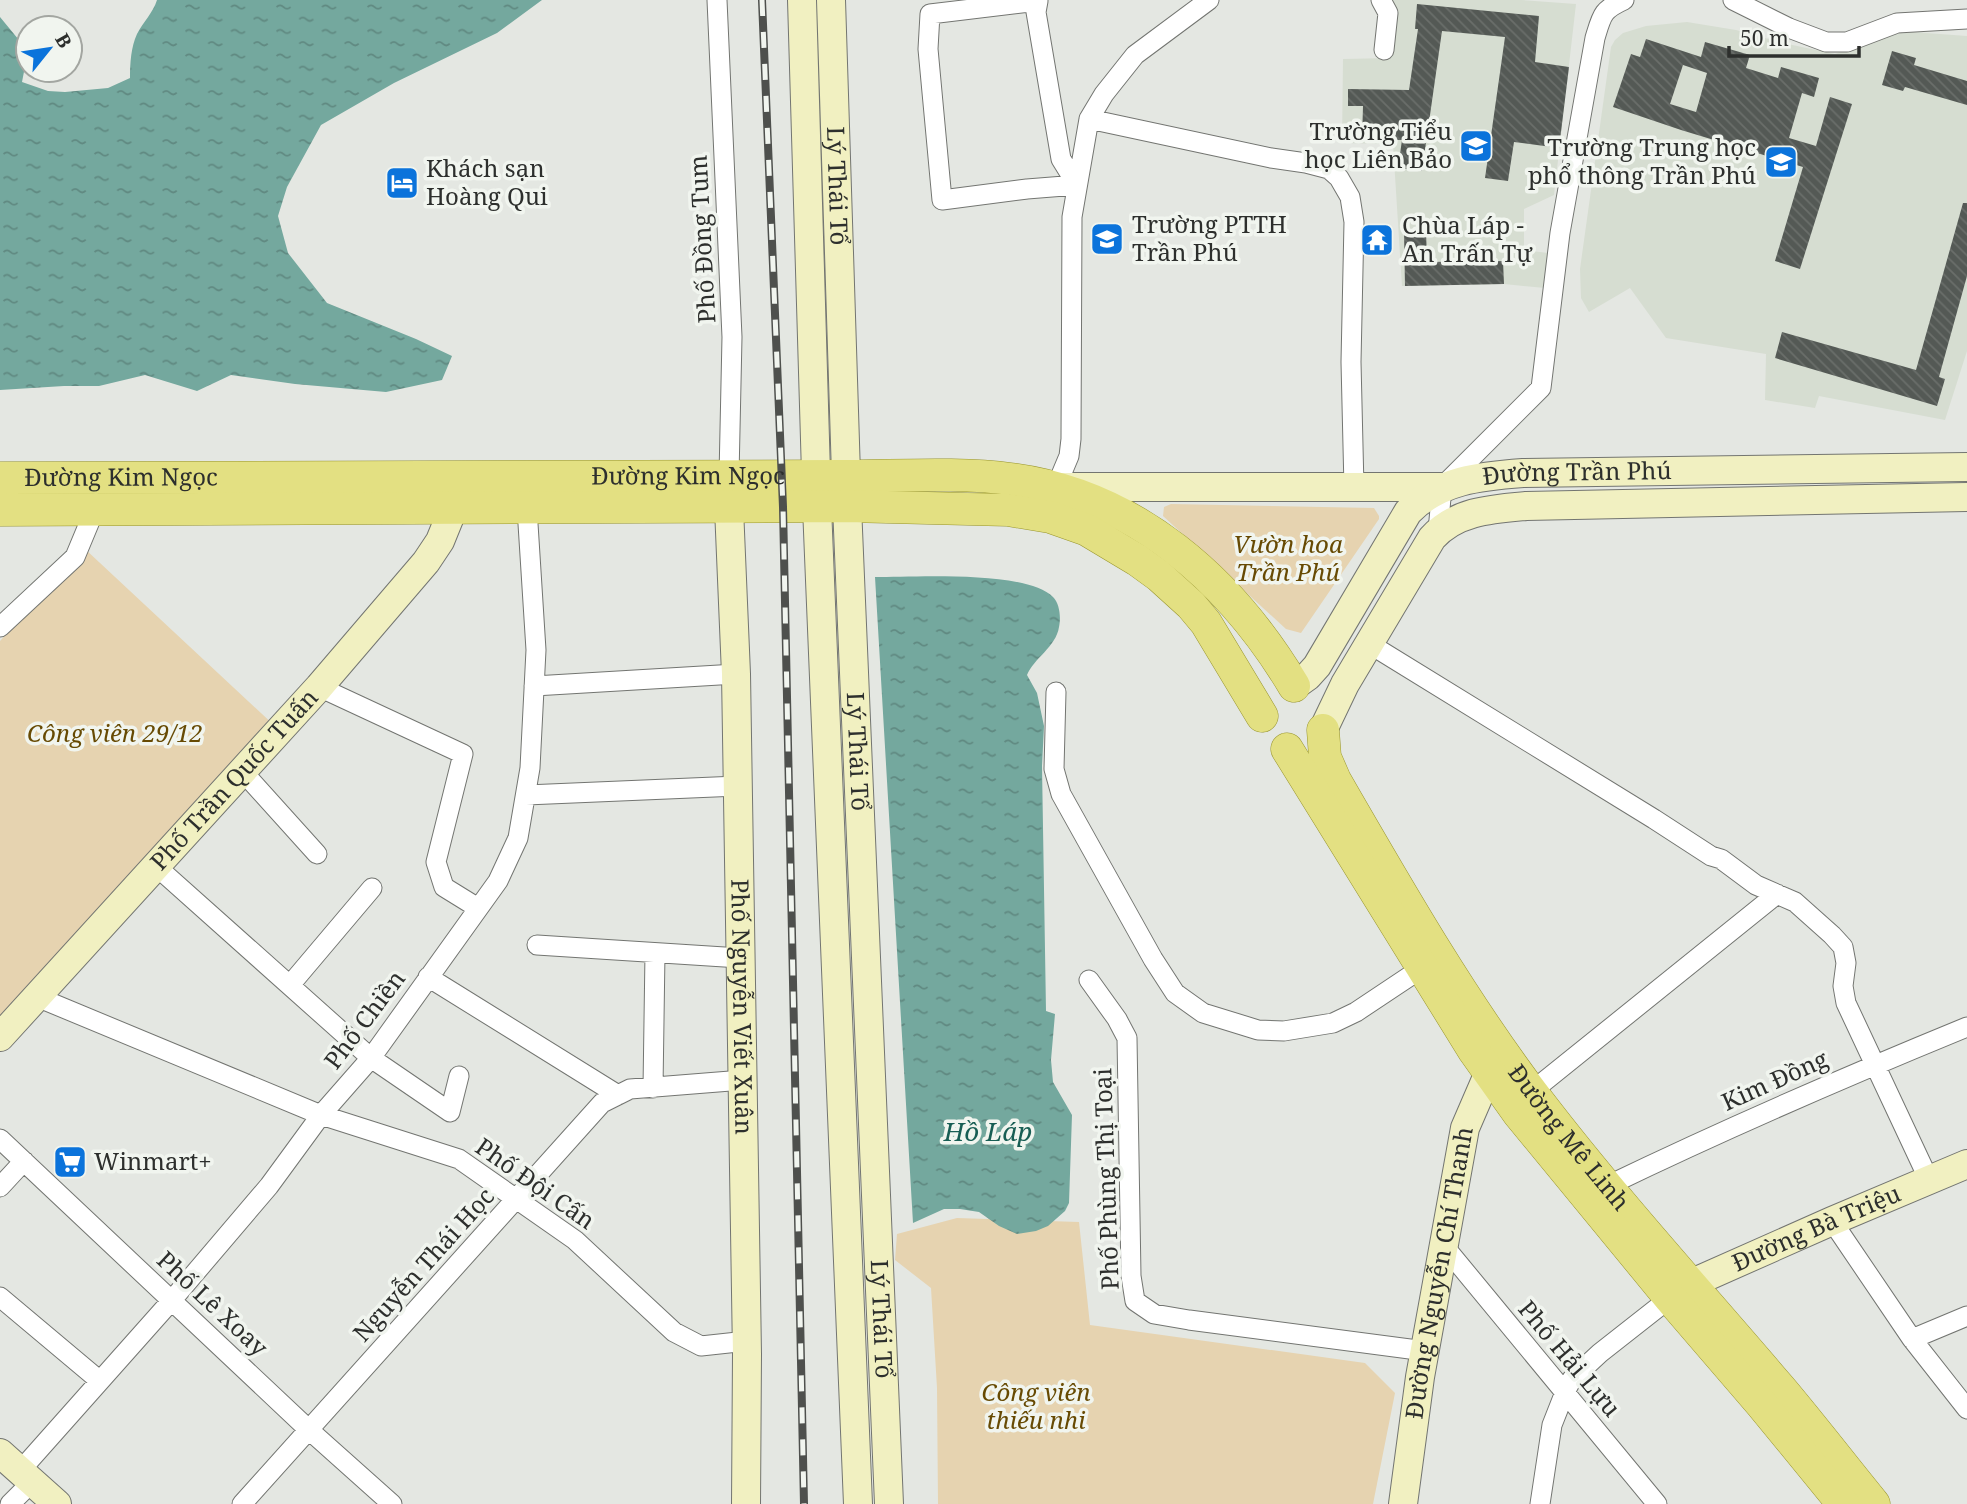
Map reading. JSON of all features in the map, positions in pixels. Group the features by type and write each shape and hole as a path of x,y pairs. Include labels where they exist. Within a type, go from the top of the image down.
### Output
{"main road":[{"name":"Lý Thái Tổ","path":"802,0 889,1504"},
{"name":"Lý Thái Tổ","path":"831,0 831,491 858,1504"},
{"name":"Đường Trần Phú","path":"1294,686 1317,666 1408,512 1442,487 1475,478 1523,473 1967,467"},
{"name":"Đường Kim Ngọc","path":"0,478 729,476 1050,517 1087,530 1137,560 1191,605 1206,623 1262,716"},
{"name":"Đường Kim Ngọc","path":"0,510 729,508 831,491 1010,478 1056,487 1096,500 1130,518 1180,553 1211,580 1250,622 1294,686"},
{"path":"1056,487 1442,487"},
{"name":"Đường Trần Phú","path":"1323,730 1368,643 1425,549 1438,531 1468,514 1526,506 1967,497"},
{"name":"Phố Nguyễn Viết Xuân","path":"729,508 738,786 747,1341 746,1504"},
{"name":"Phố Trần Quốc Tuấn","path":"0,1037 319,687 426,562 440,541 453,509"},
{"path":"1294,686 1309,690 1320,701 1325,715 1323,730 1318,738 1308,746 1296,750 1278,746 1268,737 1262,716 1264,706 1272,694 1285,687 1294,686"},
{"name":"Đường Mê Linh","path":"1323,730 1325,757 1335,780 1447,968 1526,1123 1680,1291 1782,1391 1874,1504"},
{"name":"Đường Mê Linh","path":"1287,749 1422,968 1494,1060 1531,1092 1607,1186 1762,1405 1843,1504"},
{"name":"Đường Nguyễn Chí Thanh","path":"1403,1504 1425,1351 1465,1128 1494,1060"},
{"name":"Đường Bà Triệu","path":"1680,1291 1832,1221 1967,1164"},
{"path":"17,1469 57,1504"}],"street":[{"name":"Phố Đồng Tum","path":"717,0 732,337 729,476"},
{"path":"1038,0 1036,12 1061,159 1077,185 943,200 928,49 928,7 1038,0"},
{"path":"1056,487 1069,456 1071,439 1072,217 1089,119 1104,94 1135,55 1209,0"},
{"path":"1381,0 1388,13 1384,50"},
{"path":"1438,531 1442,487 1541,388 1560,233 1595,37 1602,14 1624,0"},
{"path":"1733,0 1826,43 1847,42 1897,23 1967,19"},
{"path":"1089,119 1306,163 1329,169 1339,178 1350,197 1354,222 1351,362 1354,488"},
{"path":"0,627 75,557 96,509 96,478"},
{"name":"Phố Chiền","path":"10,1504 17,1469 100,1381 269,1186 321,1115 371,1058 498,881 518,838 530,768 536,650 527,508"},
{"path":"1368,643 1711,856 1721,859 1756,885 1795,902 1832,935 1843,947 1846,963 1843,986 1846,1003 1929,1180"},
{"path":"534,686 736,674"},
{"path":"319,687 463,754 436,862 444,887 478,908"},
{"path":"1056,692 1054,769 1061,794 1153,959 1175,993 1203,1013 1258,1030 1284,1031 1333,1023 1356,1012 1422,968"},
{"path":"243,772 317,854"},
{"path":"526,795 738,786"},
{"path":"157,867 371,1058 450,1112 458,1076"},
{"path":"290,985 372,888"},
{"path":"1531,1092 1777,894"},
{"path":"537,945 740,958"},
{"path":"653,1088 655,953"},
{"path":"428,977 618,1095"},
{"name":"Phố Phùng Thị Toại","path":"1089,981 1117,1018 1127,1038 1131,1276 1135,1301 1154,1314 1425,1351"},
{"name":"Phố Đội Cấn","path":"37,997 321,1115 458,1159 575,1240 674,1332 701,1346 747,1341"},
{"name":"Kim Đồng","path":"1607,1186 1703,1140 1967,1027"},
{"name":"Nguyễn Thái Học","path":"242,1504 602,1103 630,1089 743,1080"},
{"name":"Phố Lê Xoay","path":"0,1139 391,1504"},
{"path":"0,1187 24,1161"},
{"path":"1832,1221 1912,1339 1967,1409"},
{"name":"Phố Hải Lựu","path":"1444,1246 1657,1504"},
{"path":"1540,1504 1552,1425 1572,1378 1680,1291"},
{"path":"0,1297 100,1381"},
{"path":"1912,1339 1967,1316"}],"shaded area":[{"name":"Trường Tiểu học Liên Bảo","path":"1390,0 1521,0 1576,4 1554,195 1524,209 1524,250 1548,253 1545,288 1504,284 1402,286 1393,144 1342,143 1343,59 1391,58"},
{"name":"Trường Trung học phổ thông Trần Phú","path":"1687,22 1736,30 1835,54 1899,31 1967,36 1967,351 1945,420 1819,396 1815,408 1765,400 1766,354 1666,338 1630,288 1589,312 1581,298 1580,269 1611,47 1623,33 1646,26"}],"green space":[{"name":"Vườn hoa Trần Phú","path":"1171,504 1374,508 1379,519 1301,633 1286,629 1163,516 1164,507"},
{"name":"Công viên 29/12","path":"85,549 277,728 0,1029 0,641"},
{"name":"Công viên thiếu nhi","path":"957,1218 1079,1222 1090,1325 1365,1363 1395,1393 1373,1504 938,1504 937,1388 931,1288 895,1260 897,1234"}],"water":[{"path":"157,0 542,0 497,33 394,83 321,125 287,187 278,216 288,253 327,303 452,356 442,380 386,392 231,375 197,391 145,375 99,386 0,390 0,17 14,34 14,84 28,84 48,91 65,92 108,88 130,78 135,39"},
{"name":"Hồ Láp","path":"941,576 1019,582 1039,588 1053,597 1059,607 1059,627 1054,641 1027,675 1037,693 1044,726 1042,766 1046,1011 1055,1014 1051,1060 1053,1082 1072,1115 1069,1203 1065,1211 1048,1226 1036,1231 1017,1234 979,1212 960,1209 944,1209 913,1223 875,577"}],"building":[{"path":"1417,4 1539,16 1535,62 1569,67 1559,148 1514,142 1508,181 1485,178 1505,37 1442,31 1422,171 1398,168 1402,140 1362,140 1363,106 1348,106 1348,89 1409,90 1418,29 1415,29"},
{"path":"1646,39 1701,57 1705,42 1750,55 1746,68 1778,78 1781,67 1819,78 1814,97 1802,93 1789,138 1816,146 1830,97 1852,104 1800,269 1775,261 1803,167 1613,107 1631,54 1640,57","holes":["1683,65 1707,73 1696,112 1670,104"]},
{"path":"1892,51 1916,58 1914,65 1967,81 1967,105 1905,87 1903,91 1882,85"},
{"path":"1963,203 1967,203 1967,276 1939,377 1945,379 1937,406 1775,358 1782,332 1916,370"},
{"path":"1404,230 1426,230 1427,262 1503,261 1504,284 1405,286"}],"railway":[{"path":"762,0 783,507 804,1504"}],"place":[{"name":"Trường Tiểu học Liên Bảo","path":"1476,146"},
{"name":"Trường Trung học phổ thông Trần Phú","path":"1781,162"},
{"name":"Khách sạn Hoàng Qui","path":"402,183"},
{"name":"Trường PTTH Trần Phú","path":"1107,239"},
{"name":"Chùa Láp - An Trấn Tự","path":"1377,240"},
{"name":"Winmart+","path":"70,1162"}]}
